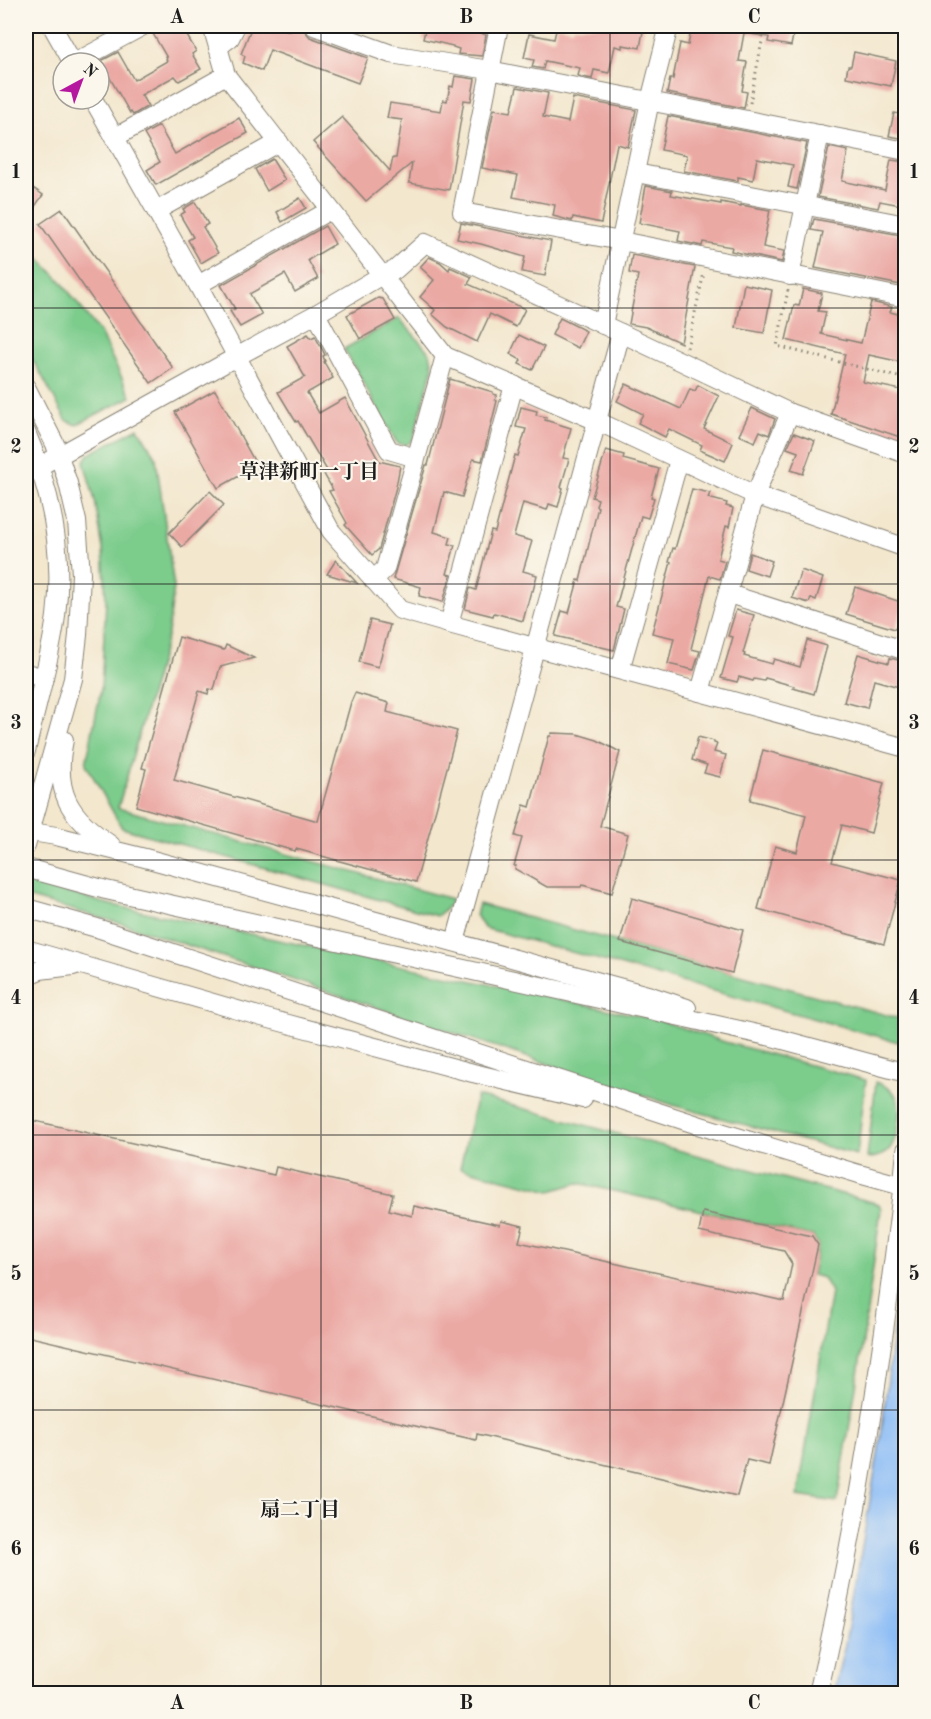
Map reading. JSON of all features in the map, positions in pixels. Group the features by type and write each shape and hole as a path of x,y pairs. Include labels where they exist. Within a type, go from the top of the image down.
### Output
{"street":[{"path":"52,26 67,51"},
{"path":"96,51 143,26"},
{"path":"212,26 226,75 445,356 597,421 755,495 906,548"},
{"path":"218,47 230,38 236,26"},
{"path":"314,26 344,31 391,54 489,70 906,151"},
{"path":"499,26 462,212 906,298"},
{"path":"603,325 650,101 669,26"},
{"path":"114,138 226,75"},
{"path":"99,111 198,285 331,531 400,610 906,748"},
{"path":"790,276 820,134"},
{"path":"156,211 279,142"},
{"path":"636,173 906,225"},
{"path":"198,285 330,210"},
{"path":"32,470 316,314 382,275 395,270 425,243 790,413 906,453"},
{"path":"316,314 389,450 416,458"},
{"path":"455,942 621,333"},
{"path":"373,580 385,568 445,356"},
{"path":"449,624 514,385"},
{"path":"26,387 43,418 59,456 74,507 81,555 79,626 71,708 63,747 64,792 72,811 95,834 116,848 145,858"},
{"path":"700,692 755,495 790,413"},
{"path":"26,432 32,470 55,525 59,578 56,618 26,751"},
{"path":"620,670 679,460"},
{"path":"729,594 906,651"},
{"path":"26,673 44,678"},
{"path":"73,679 27,837 56,836 145,858 651,996 776,1038"},
{"path":"26,732 34,714"},
{"path":"26,868 106,890 776,1038 906,1072"},
{"path":"26,908 97,928 701,1126 904,1186"},
{"path":"26,949 262,1017 473,1073 701,1126"},
{"path":"26,976 48,968 86,965"},
{"path":"818,1694 871,1427 904,1186 906,1150"}],"path":[{"path":"747,120 765,26"},
{"path":"881,26 906,30"},
{"path":"683,363 707,259"},
{"path":"790,276 777,346 906,379"}],"green space":[{"path":"26,245 60,280 100,333 131,397 76,425 66,420 26,350"},
{"path":"399,318 430,353 433,367 413,440 406,445 397,443 344,349"},
{"path":"138,428 156,458 174,587 168,633 118,808 452,899 450,905 437,916 122,828 86,764 101,689 106,601 103,549 95,501 84,462 89,454"},
{"path":"26,881 108,904 659,1020 725,1042 866,1080 857,1155 676,1106 123,924 26,897"},
{"path":"479,904 905,1020 902,1043 484,928 476,915"},
{"path":"876,1082 890,1089 897,1098 898,1124 893,1144 886,1153 867,1158"},
{"path":"477,1096 879,1204 881,1209 861,1356 837,1502 798,1496 831,1292 823,1278 812,1275 818,1245 813,1236 578,1183 551,1191 460,1168"}],"water":[{"path":"905,1235 905,1693 833,1694 845,1644 881,1437"}],"building":[{"path":"154,26 201,26 186,34 196,51 192,54 201,69 179,81 175,76 141,95 148,106 133,115 111,80 111,56 118,52 134,80 167,61 152,32"},
{"path":"252,26 275,26 290,31 292,27 297,27 304,30 310,37 368,58 358,83 270,50 262,71 243,63 245,56 241,54"},
{"path":"426,26 482,26 481,33 486,35 482,56 458,54 459,49 453,46 423,39"},
{"path":"557,26 573,29 574,26 644,26 640,48 615,46 609,73 594,70 592,79 578,76 580,68 545,61 543,69 532,67 534,60 524,58 529,34 554,39"},
{"path":"692,26 721,31 722,26 795,26 791,46 768,42 769,37 744,33 739,61 747,62 742,91 747,92 744,108 667,93 670,79 673,79 680,43 688,45"},
{"path":"854,52 896,61 891,86 846,77"},
{"path":"455,76 475,79 471,101 464,100 449,190 409,183 412,163 366,201 313,142 342,117 390,171 393,158 396,158 402,120 387,118 390,103 441,111 443,100 447,101 450,86 453,87"},
{"path":"517,87 548,93 543,117 568,122 573,98 636,110 628,147 617,144 601,223 573,217 572,221 553,216 555,205 513,197 518,175 482,168 494,109 511,112"},
{"path":"894,113 906,115 906,139 889,136"},
{"path":"668,116 807,143 797,189 788,187 793,165 757,158 753,180 738,177 738,181 684,171 687,155 661,150"},
{"path":"239,118 248,133 156,185 147,170 160,162 144,134 159,126 175,154"},
{"path":"829,147 848,151 842,181 885,190 891,160 906,162 906,206 880,201 878,208 818,197"},
{"path":"272,159 285,180 267,191 255,169"},
{"path":"26,183 43,195 26,219"},
{"path":"646,186 672,191 671,195 770,210 763,247 784,251 782,262 731,251 732,247 703,242 702,246 678,241 680,231 639,223"},
{"path":"300,198 306,208 282,222 277,212"},
{"path":"195,202 208,224 203,227 218,253 201,263 188,240 193,237 180,215 185,212 183,209"},
{"path":"62,209 173,368 151,383 40,224"},
{"path":"814,219 906,236 906,286 815,268 823,232 811,230"},
{"path":"461,223 551,241 545,276 522,272 525,257 457,239"},
{"path":"325,226 335,244 308,260 318,279 295,292 285,274 251,293 262,315 240,327 230,311 235,309 221,285"},
{"path":"632,255 695,267 681,343 646,327 629,324 638,275 629,273"},
{"path":"429,257 440,262 449,270 450,267 472,277 468,284 525,309 516,327 490,314 477,342 447,327 432,314 435,310 420,297 434,280 420,267"},
{"path":"744,284 772,290 764,333 736,328"},
{"path":"803,289 822,293 818,311 826,312 821,334 861,343 871,302 892,307 890,312 906,316 906,363 869,355 863,382 906,391 906,439 831,414 845,354 786,340 794,305 799,306"},
{"path":"378,298 383,299 395,320 360,339 347,315"},
{"path":"560,318 586,331 578,348 552,335"},
{"path":"308,334 311,338 315,336 325,355 323,356 324,362 333,378 307,393 319,413 345,398 379,461 400,466 379,549 372,555 345,525 347,523 329,491 333,490 324,474 328,472 278,392 305,377 287,346"},
{"path":"519,335 544,347 532,370 519,364 521,360 510,354"},
{"path":"450,379 493,392 497,395 495,400 497,401 482,461 473,459 462,497 444,492 434,532 451,537 449,544 455,545 447,574 451,575 443,602 419,596 421,587 393,579 426,465 428,465"},
{"path":"626,384 681,409 690,389 695,391 698,385 719,396 704,429 733,443 725,461 700,450 702,445 669,429 665,437 638,423 643,414 617,401"},
{"path":"215,390 257,466 218,488 175,412"},
{"path":"521,407 537,411 536,415 546,417 545,420 571,428 563,458 569,459 558,507 549,504 547,510 523,503 514,536 532,541 523,571 537,575 523,621 494,613 493,616 465,609 470,588 476,590 491,531 495,532 515,455 518,456 526,429 516,427"},
{"path":"752,408 775,419 769,435 760,431 755,442 739,435"},
{"path":"794,433 815,441 803,474 791,470 798,452 787,448"},
{"path":"606,450 624,455 623,459 659,469 648,518 641,516 616,607 624,609 614,650 555,636 562,611 569,613 578,580 580,581 598,507 596,506 598,499 592,497"},
{"path":"692,489 710,493 708,498 727,503 726,506 733,508 718,559 725,561 720,579 709,576 691,649 700,651 694,670 668,664 674,638 652,633 671,562 669,562 673,548 675,549"},
{"path":"210,491 224,505 182,547 169,533"},
{"path":"750,553 772,561 767,576 746,569"},
{"path":"336,560 357,583 327,574"},
{"path":"801,570 823,578 816,600 811,598 809,603 792,598"},
{"path":"855,587 904,603 895,629 846,614"},
{"path":"736,610 754,615 744,656 772,664 774,659 800,667 807,640 827,646 814,694 765,678 764,681 754,679 753,681 739,677 737,682 721,678 733,637 728,636"},
{"path":"370,620 390,625 378,667 359,662"},
{"path":"179,637 224,650 226,645 254,658 220,667 214,690 209,689 208,694 199,691 174,780 318,821 355,693 389,703 387,712 457,731 416,882 136,806 146,769 142,768"},
{"path":"858,654 889,663 890,658 906,662 906,689 874,680 867,708 844,702"},
{"path":"552,733 577,734 597,740 620,752 600,826 628,834 612,893 582,885 581,887 547,887 515,869 522,838 515,836 524,805 530,807 549,736"},
{"path":"698,737 714,741 717,744 714,752 726,755 720,777 704,773 707,765 692,760"},
{"path":"763,750 884,783 871,833 842,825 832,862 901,880 884,944 758,909 775,846 797,852 806,815 750,800"},
{"path":"632,898 743,930 732,973 620,942"},
{"path":"26,1119 274,1175 276,1167 393,1194 389,1210 412,1216 414,1206 500,1225 501,1221 523,1226 519,1242 784,1301 792,1264 784,1251 699,1232 703,1212 812,1236 818,1245 769,1465 747,1460 737,1496 477,1434 476,1440 26,1336"}],"district":[{"name":"草津新町一丁目","path":"309,471"},
{"name":"扇二丁目","path":"300,1509"}]}
